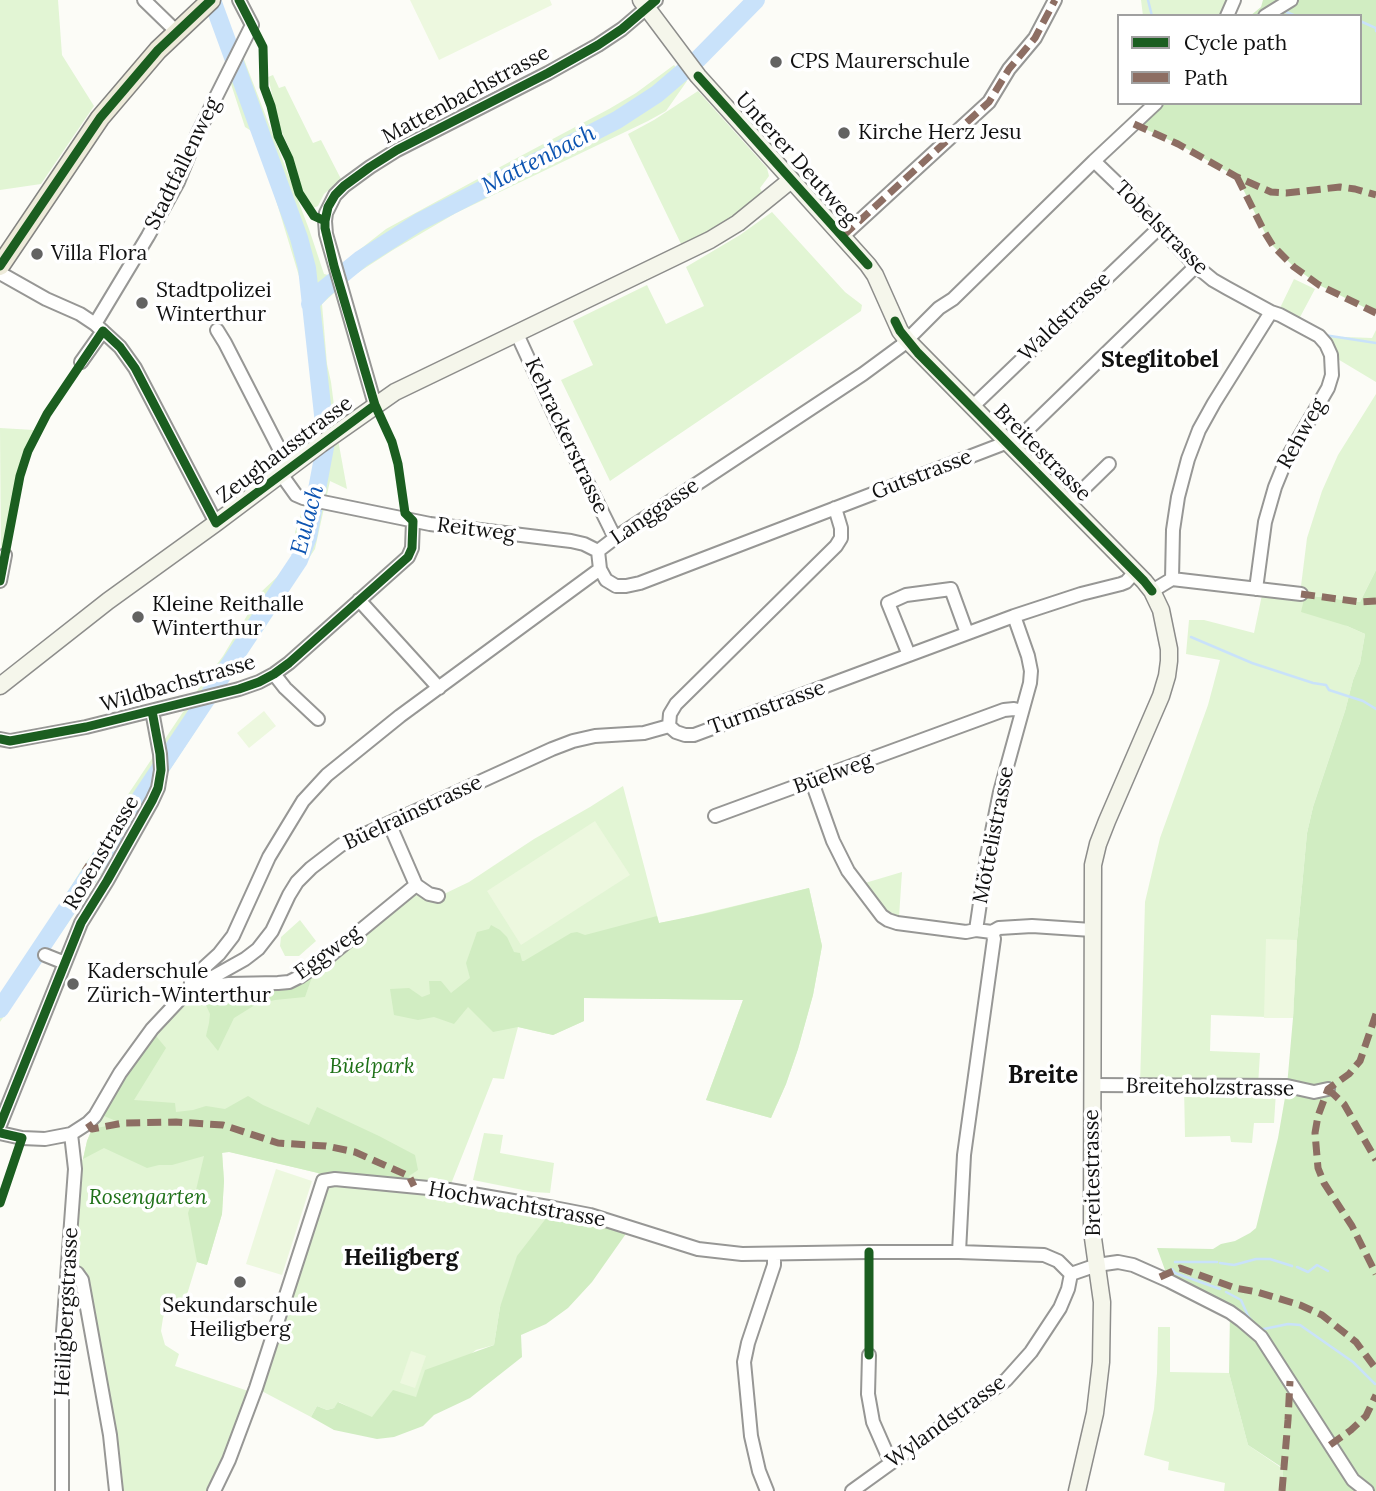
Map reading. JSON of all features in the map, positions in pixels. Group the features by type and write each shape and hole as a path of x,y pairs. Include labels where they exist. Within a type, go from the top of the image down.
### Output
{"main road":[{"path":"0,266 100,118 133,77 209,2"},
{"name":"Unterer Deutweg","path":"648,3 685,61 875,275 900,331 907,340"},
{"name":"Zeughausstrasse","path":"0,686 108,601 395,392 710,240 738,223 791,180"},
{"name":"Breitestrasse","path":"907,340 1152,592 1164,619 1169,649 1168,669 1161,696 1098,845 1093,865 1092,1231 1102,1302 1100,1379 1077,1491"}],"street":[{"path":"144,0 177,32"},
{"name":"Stadtfallenweg","path":"81,362 114,294 178,182 198,133 252,25 239,0"},
{"path":"843,236 989,102 1009,69 1035,38 1055,0"},
{"path":"1268,14 1291,0"},
{"name":"Mattenbachstrasse","path":"376,405 326,234 328,207 335,195 370,167 397,150 598,45 622,29 648,3"},
{"name":"Langgasse","path":"190,993 191,982 196,975 219,954 233,936 269,857 303,801 327,775 600,569 598,551 615,538 863,374 907,340 1154,105"},
{"name":"Tobelstrasse","path":"1094,161 1196,266 1213,280 1271,312"},
{"name":"Waldstrasse","path":"972,407 1159,228"},
{"name":"Gutstrasse","path":"600,569 606,580 616,586 640,583 1008,442 1023,434 1196,266"},
{"path":"0,274 80,314 120,347 135,368 216,523"},
{"path":"1171,579 1173,530 1188,459 1199,430 1214,403 1271,312"},
{"name":"Rehweg","path":"1256,589 1265,522 1275,487 1286,460 1328,388 1332,375 1331,355 1320,336 1271,312"},
{"name":"Reitweg","path":"216,330 284,458 286,471 296,495 413,521 571,541 598,551"},
{"name":"Kehrackerstrasse","path":"517,334 615,538"},
{"path":"1068,504 1109,464"},
{"name":"Turmstrasse","path":"835,508 841,528 841,538 836,546 676,704 670,714 669,726 676,732 694,735 1014,616 1121,584 1135,572"},
{"name":"Wildbachstrasse","path":"1,738 10,741 46,736 259,682 289,663 408,557 412,548 413,521"},
{"path":"0,582 5,555"},
{"path":"1152,592 1171,579 1301,594"},
{"path":"909,655 888,603 906,595 951,589 967,633"},
{"path":"359,600 439,688"},
{"name":"Möttelistrasse","path":"959,1252 964,1155 994,939 992,932 976,930 1000,792 1030,683 1028,656 1014,616"},
{"path":"274,674 318,719"},
{"name":"Büelweg","path":"715,816 1004,710 1022,711"},
{"name":"Rosenstrasse","path":"0,1125 81,923 159,785 160,754 152,711"},
{"name":"Büelrainstrasse","path":"71,1134 95,1116 140,1043 181,999 258,949 272,931 293,889 311,868 341,845 573,741 606,734 644,733 669,726"},
{"path":"812,782 833,841 848,871 882,916 897,923 966,932 976,930"},
{"path":"389,823 416,885 429,894 438,896"},
{"name":"Eggweg","path":"204,982 213,986 278,983 295,979 319,964 416,885"},
{"path":"992,932 999,928 1032,926 1092,930"},
{"path":"45,955 65,963"},
{"name":"Breiteholzstrasse","path":"1091,1086 1287,1086 1314,1092 1328,1089"},
{"path":"0,1133 34,1140 71,1134"},
{"name":"Heiligbergstrasse","path":"62,1491 62,1345 75,1169 71,1134"},
{"name":"Hochwachtstrasse","path":"214,1491 229,1460 256,1388 323,1181 335,1179 449,1190 590,1215 698,1249 742,1254 959,1252 1044,1255 1058,1261 1071,1273"},
{"path":"767,1491 751,1436 744,1362 774,1265 774,1254"},
{"path":"1071,1273 1118,1262 1133,1265 1230,1312 1241,1320 1261,1337 1353,1480 1367,1491"},
{"path":"68,1270 77,1273 82,1280 110,1435 116,1491"},
{"name":"Wylandstrasse","path":"852,1491 1006,1380 1031,1352 1060,1308 1071,1273"},
{"path":"869,1355 868,1394 873,1422 891,1463"}],"green space":[{"path":"0,0 58,0 62,55 94,106 41,184 0,190"},
{"path":"410,0 550,0 552,5 439,60"},
{"path":"1141,0 1234,0 1228,14 1143,14"},
{"path":"1263,0 1376,0 1376,313 1319,285 1294,267 1273,246 1237,177 1178,144 1134,124 1154,105 1362,105 1362,14 1252,14 1261,7"},
{"path":"242,54 324,274 328,275 334,293 322,304 327,364 347,489 330,481 315,549 96,882 0,1022 0,1002 83,867 119,816 115,814 223,656 261,592 293,562 298,550 295,532 304,505 310,499 321,444 302,286 269,177 253,132 245,127 230,81"},
{"path":"674,65 687,81 666,111 456,213 345,281 340,265 386,229 609,109"},
{"path":"273,75 279,88 285,86 313,143 321,140 341,179 324,194 318,206 311,209 301,192 289,148 280,128 268,77"},
{"path":"698,91 767,168 769,176 760,188 762,192 756,200 731,220 683,248 628,134"},
{"path":"772,212 845,292 862,305 861,311 610,481 561,380 593,365 573,321 647,285 666,324 704,306 686,267 740,235"},
{"path":"1294,279 1315,289 1299,319 1280,308"},
{"path":"1376,330 1376,382 1331,355 1319,336 1372,338"},
{"path":"1376,394 1376,570 1360,602 1305,595 1347,626 1365,634 1360,663 1307,833 1293,1018 1211,1015 1210,1051 1260,1053 1258,1086 1276,1092 1274,1123 1254,1123 1252,1143 1231,1142 1230,1136 1185,1137 1184,1086 1140,1086 1145,902 1160,838 1208,705 1220,660 1186,654 1189,620 1204,620 1254,633 1263,590 1300,594 1307,538 1322,491 1338,455"},
{"path":"0,428 34,430 21,460 1,557"},
{"path":"1376,570 1376,1491 1282,1491 1283,1468 1248,1445 1229,1373 1230,1312 1169,1281 1157,1248 1213,1249 1235,1241 1256,1228 1278,1138 1287,1086 1307,833 1360,663 1365,634 1301,612 1305,595 1360,602"},
{"path":"264,711 276,726 249,748 237,733"},
{"path":"623,786 659,923 809,888 822,946 813,995 798,1049 771,1118 706,1100 743,1000 584,998 584,1021 553,1035 518,1027 504,1079 493,1078 449,1189 554,1208 500,1307 494,1345 476,1350 416,1397 371,1418 339,1402 334,1408 327,1410 317,1406 311,1417 256,1388 323,1181 318,1173 222,1150 222,1214 207,1265 197,1262 185,1301 175,1299 167,1306 161,1331 165,1345 179,1354 175,1366 254,1393 214,1491 116,1491 82,1280 68,1270 75,1169 83,1159 87,1141 101,1108 140,1043 204,982 289,982 416,885 444,894 469,882 534,839"},
{"path":"595,821 630,875 521,945 487,891"},
{"path":"902,872 899,917 885,909 865,883"},
{"path":"809,888 822,946 813,995 798,1049 771,1118 706,1100 743,1000 584,998 584,1021 553,1035 518,1027 493,1032 468,1007 454,1024 434,1017 418,1020 394,1015 390,989 409,988 422,997 430,994 429,981 441,981 451,993 470,978 466,963 477,932 489,929 491,925 507,937 514,952 520,953 524,961 571,933 585,935 657,916 659,923"},
{"path":"300,920 316,941 299,956 285,956 280,946 281,937"},
{"path":"1266,939 1297,940 1293,1018 1264,1018"},
{"path":"314,971 305,997 255,1005 234,1018 218,1051 206,1036 210,1014 201,994"},
{"path":"151,1030 166,1048 134,1100 175,1103 176,1112 206,1106 225,1109 248,1096 309,1125 317,1107 415,1155 418,1170 409,1176 414,1186 335,1179 229,1152 222,1153 222,1214 207,1265 197,1262 188,1213 204,1156 172,1165 147,1168 104,1148 83,1159 92,1129 121,1123 104,1116 101,1108"},
{"path":"484,1133 503,1135 500,1153 554,1163 550,1193 473,1180"},
{"path":"276,1169 312,1181 282,1275 246,1264"},
{"path":"554,1208 630,1228 592,1282 568,1308 546,1324 521,1335 522,1357 470,1398 434,1415 423,1426 394,1437 377,1439 334,1430 311,1417 317,1406 327,1410 334,1408 338,1402 372,1417 393,1390 416,1397 425,1370 494,1345 500,1307 517,1256"},
{"path":"1158,1327 1170,1327 1170,1372 1229,1373 1248,1445 1283,1469 1282,1491 1224,1491 1225,1483 1168,1470 1169,1462 1144,1455 1154,1409"},
{"path":"411,1351 426,1356 415,1388 400,1383"}],"waterway":[{"name":"Eulach","path":"0,1009 299,560 308,537 326,442 307,268 299,238 212,0"},
{"name":"Mattenbach","path":"310,304 361,259 419,222 617,120 657,94 698,59 756,0"},
{"path":"1148,0 1152,14"},
{"path":"1284,11 1291,14"},
{"path":"1362,22 1376,28 1376,31"},
{"path":"1324,335 1376,343"},
{"path":"1191,637 1252,663 1326,685 1329,690 1363,701 1376,709"},
{"path":"1220,1263 1234,1265 1256,1259 1270,1259 1292,1266"},
{"path":"1175,1262 1217,1262"},
{"path":"1297,1267 1308,1272 1317,1265 1328,1271"},
{"path":"1172,1269 1175,1273 1220,1289"},
{"path":"1226,1292 1241,1300 1255,1325"},
{"path":"1259,1330 1288,1324 1300,1325 1353,1362 1375,1384"}],"marked path":[{"path":"843,236 989,102 1009,69 1035,38 1055,0"},
{"path":"1134,124 1271,192 1340,187 1376,195"},
{"path":"1237,177 1273,246 1294,267 1319,285 1376,313"},
{"path":"1301,594 1360,602 1376,601"},
{"path":"118,817 137,815"},
{"path":"84,866 99,876"},
{"path":"1376,1014 1360,1061 1349,1074 1328,1089 1315,1133 1318,1168 1324,1183 1352,1226 1376,1274"},
{"path":"1328,1089 1344,1104 1376,1160"},
{"path":"88,1123 92,1129 123,1123 223,1125 278,1143 326,1146 355,1152 409,1176 414,1186"},
{"path":"1160,1277 1180,1268 1235,1288 1300,1305 1322,1315 1356,1342 1376,1369"},
{"path":"1282,1491 1290,1381"},
{"path":"1330,1445 1366,1416 1376,1395"}],"cycle path":[{"path":"0,266 100,118 158,50 211,0"},
{"path":"239,0 263,47 264,87 299,193 314,216 325,221"},
{"path":"0,739 10,741 86,727 259,682 289,663 408,557 412,548 413,521 405,513 392,442 375,405 334,266 325,228 328,207 344,186 370,167 397,150 598,45 656,0"},
{"path":"698,76 868,265"},
{"path":"895,321 918,353 1152,591"},
{"path":"0,581 20,476 28,451 47,414 103,331 120,347 135,368 216,523 375,405"},
{"path":"0,1125 81,923 158,788 160,754 152,711"},
{"path":"0,1133 22,1138 0,1203"},
{"path":"869,1252 869,1355"}],"place":[{"name":"CPS Maurerschule","path":"776,62"},
{"name":"Kirche Herz Jesu","path":"844,133"},
{"name":"Villa Flora","path":"37,254"},
{"name":"Stadtpolizei Winterthur","path":"142,303"},
{"name":"Kleine Reithalle Winterthur","path":"138,617"},
{"name":"Kaderschule Zürich-Winterthur","path":"73,984"},
{"name":"Sekundarschule Heiligberg","path":"240,1282"}],"district":[{"name":"Steglitobel","path":"1160,360"},
{"name":"Breite","path":"1043,1076"},
{"name":"Heiligberg","path":"401,1258"}],"park label":[{"name":"Büelpark","path":"372,1067"},
{"name":"Rosengarten","path":"148,1198"}]}
